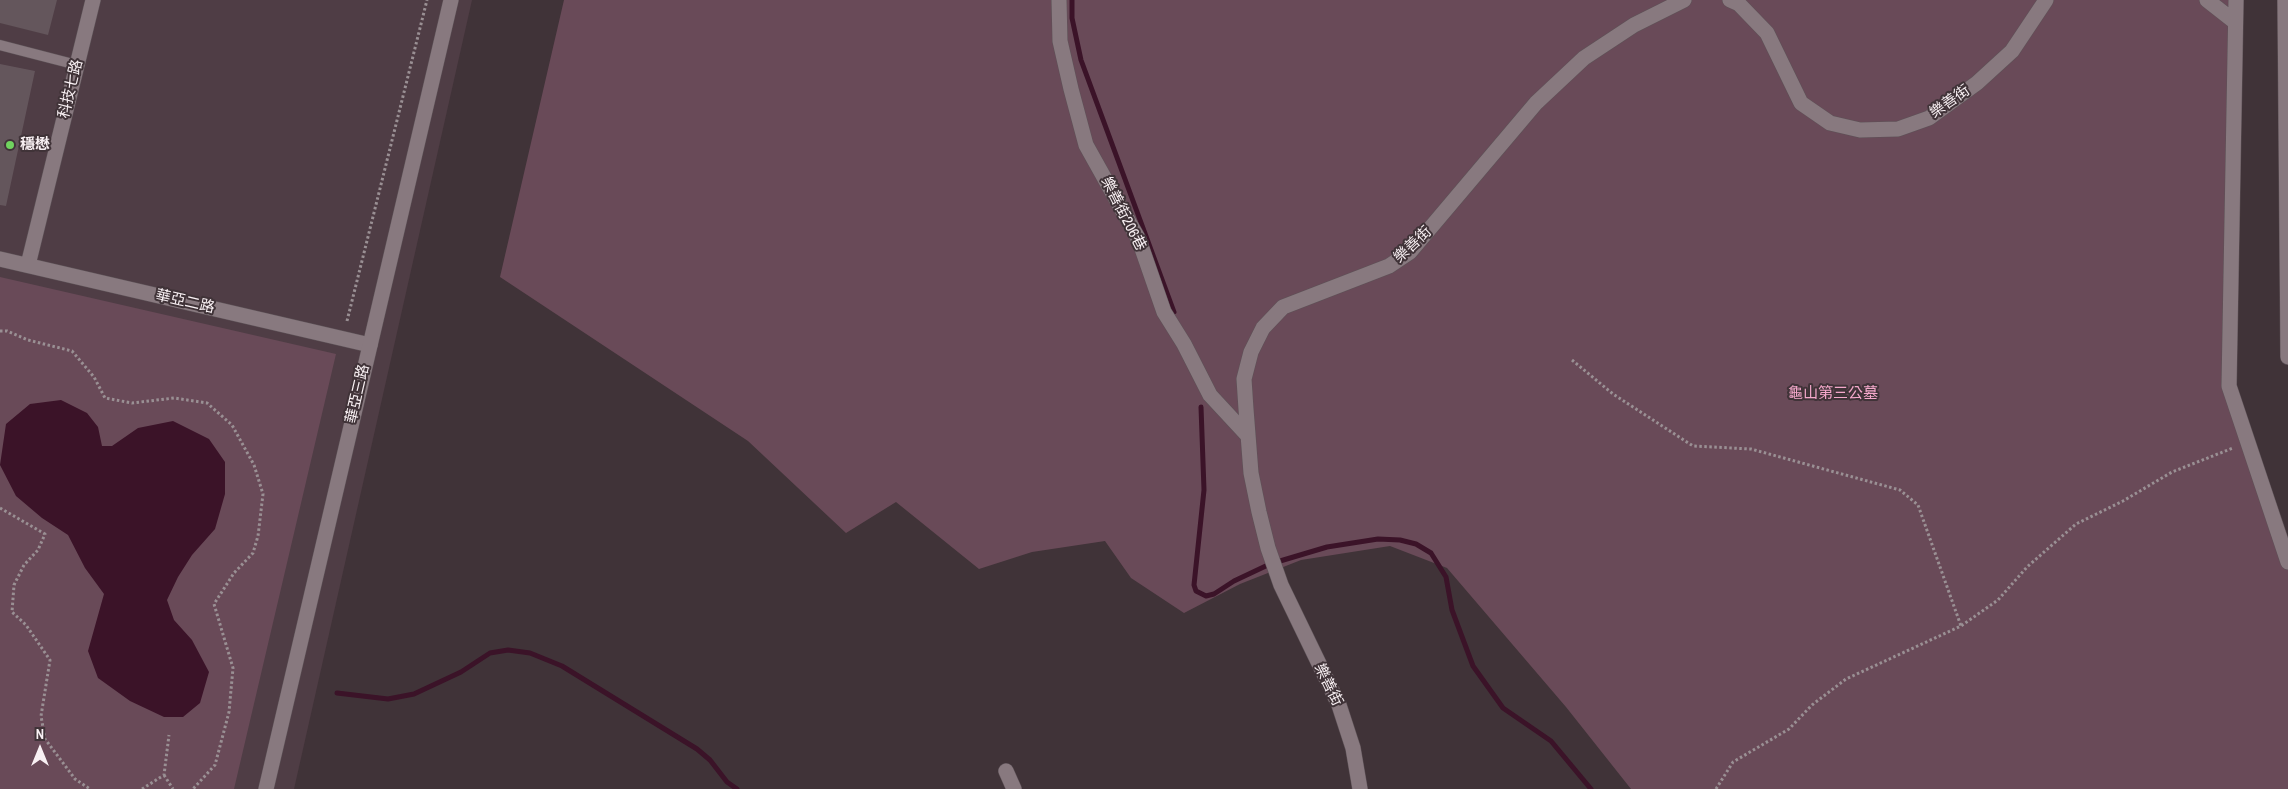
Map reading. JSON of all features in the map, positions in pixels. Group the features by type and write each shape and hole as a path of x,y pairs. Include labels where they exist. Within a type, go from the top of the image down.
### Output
{"street":[{"name":"科技七路","path":"28,265 93,0"},
{"name":"華亞三路","path":"266,789 451,0"},
{"name":"樂善街206巷","path":"1059,0 1060,41 1086,144 1139,240 1164,312 1184,344 1210,395 1248,436"},
{"name":"樂善街","path":"1360,789 1353,748 1339,705 1281,586 1268,548 1250,473 1244,379 1250,352 1263,328 1283,307 1389,266 1410,252 1536,103 1584,58 1634,25 1684,0"},
{"name":"樂善街","path":"1730,0 1739,4 1767,33 1801,103 1830,123 1860,130 1898,129 1929,118 1977,83 2012,51 2046,0"},
{"path":"2207,0 2235,22"},
{"path":"2236,0 2229,386 2288,562"},
{"path":"2285,0 2288,357"},
{"name":"華亞二路","path":"0,259 370,345"},
{"path":"1006,771 1014,789"}],"lane":[{"path":"0,45 77,64"}],"path":[{"path":"347,321 426,0"},
{"path":"0,331 7,331 28,340 72,351 94,377 105,398 132,403 174,398 207,403 232,425 254,465 263,494 254,553 234,573 214,604 233,668 229,712 215,765 193,789"},
{"path":"1572,360 1613,394 1693,446 1751,449 1900,490 1918,505 1961,626"},
{"path":"1716,789 1733,762 1789,729 1812,705 1846,679 1961,626 1998,600 2027,567 2076,524 2123,501 2172,472 2248,442"},
{"path":"0,508 45,534 38,550 24,565 14,585 12,612 26,625 50,660 41,716 45,739 75,779 90,789"},
{"path":"169,735 164,775 173,789"},
{"path":"142,789 164,775"}],"shaded area":[{"path":"0,0 472,0 294,789 0,789"},
{"path":"61,400 87,413 98,427 102,446 112,446 138,428 173,421 209,439 225,462 225,494 215,529 192,555 178,577 167,600 174,620 192,640 209,672 200,703 183,717 164,717 130,701 98,678 88,651 104,594 85,568 68,535 42,518 16,496 0,465 6,424 30,404"}],"green space":[{"name":"龜山第三公墓","path":"564,0 2233,0 2236,422 2288,564 2288,789 1631,789 1566,707 1447,568 1390,546 1301,560 1240,584 1184,613 1131,578 1105,541 1032,552 979,569 896,502 846,533 748,441 500,277"},
{"path":"0,277 336,354 234,789 0,789"}],"building":[{"path":"0,0 57,0 48,35 0,23"},
{"name":"穩懋","path":"0,64 35,71 6,206 0,205"}],"waterway":[{"path":"1072,0 1072,18 1081,60 1174,312"},
{"path":"1201,407 1204,490 1194,585 1196,591 1206,596 1214,594 1234,581 1270,564 1327,547 1378,539 1400,540 1416,544 1431,553 1446,577 1452,610 1473,666 1503,708 1551,741 1591,789"},
{"path":"337,693 388,699 414,694 461,672 490,653 508,650 530,653 562,666 697,749 710,760 727,782 737,789"}],"place":[{"name":"穩懋","path":"10,145"}]}
